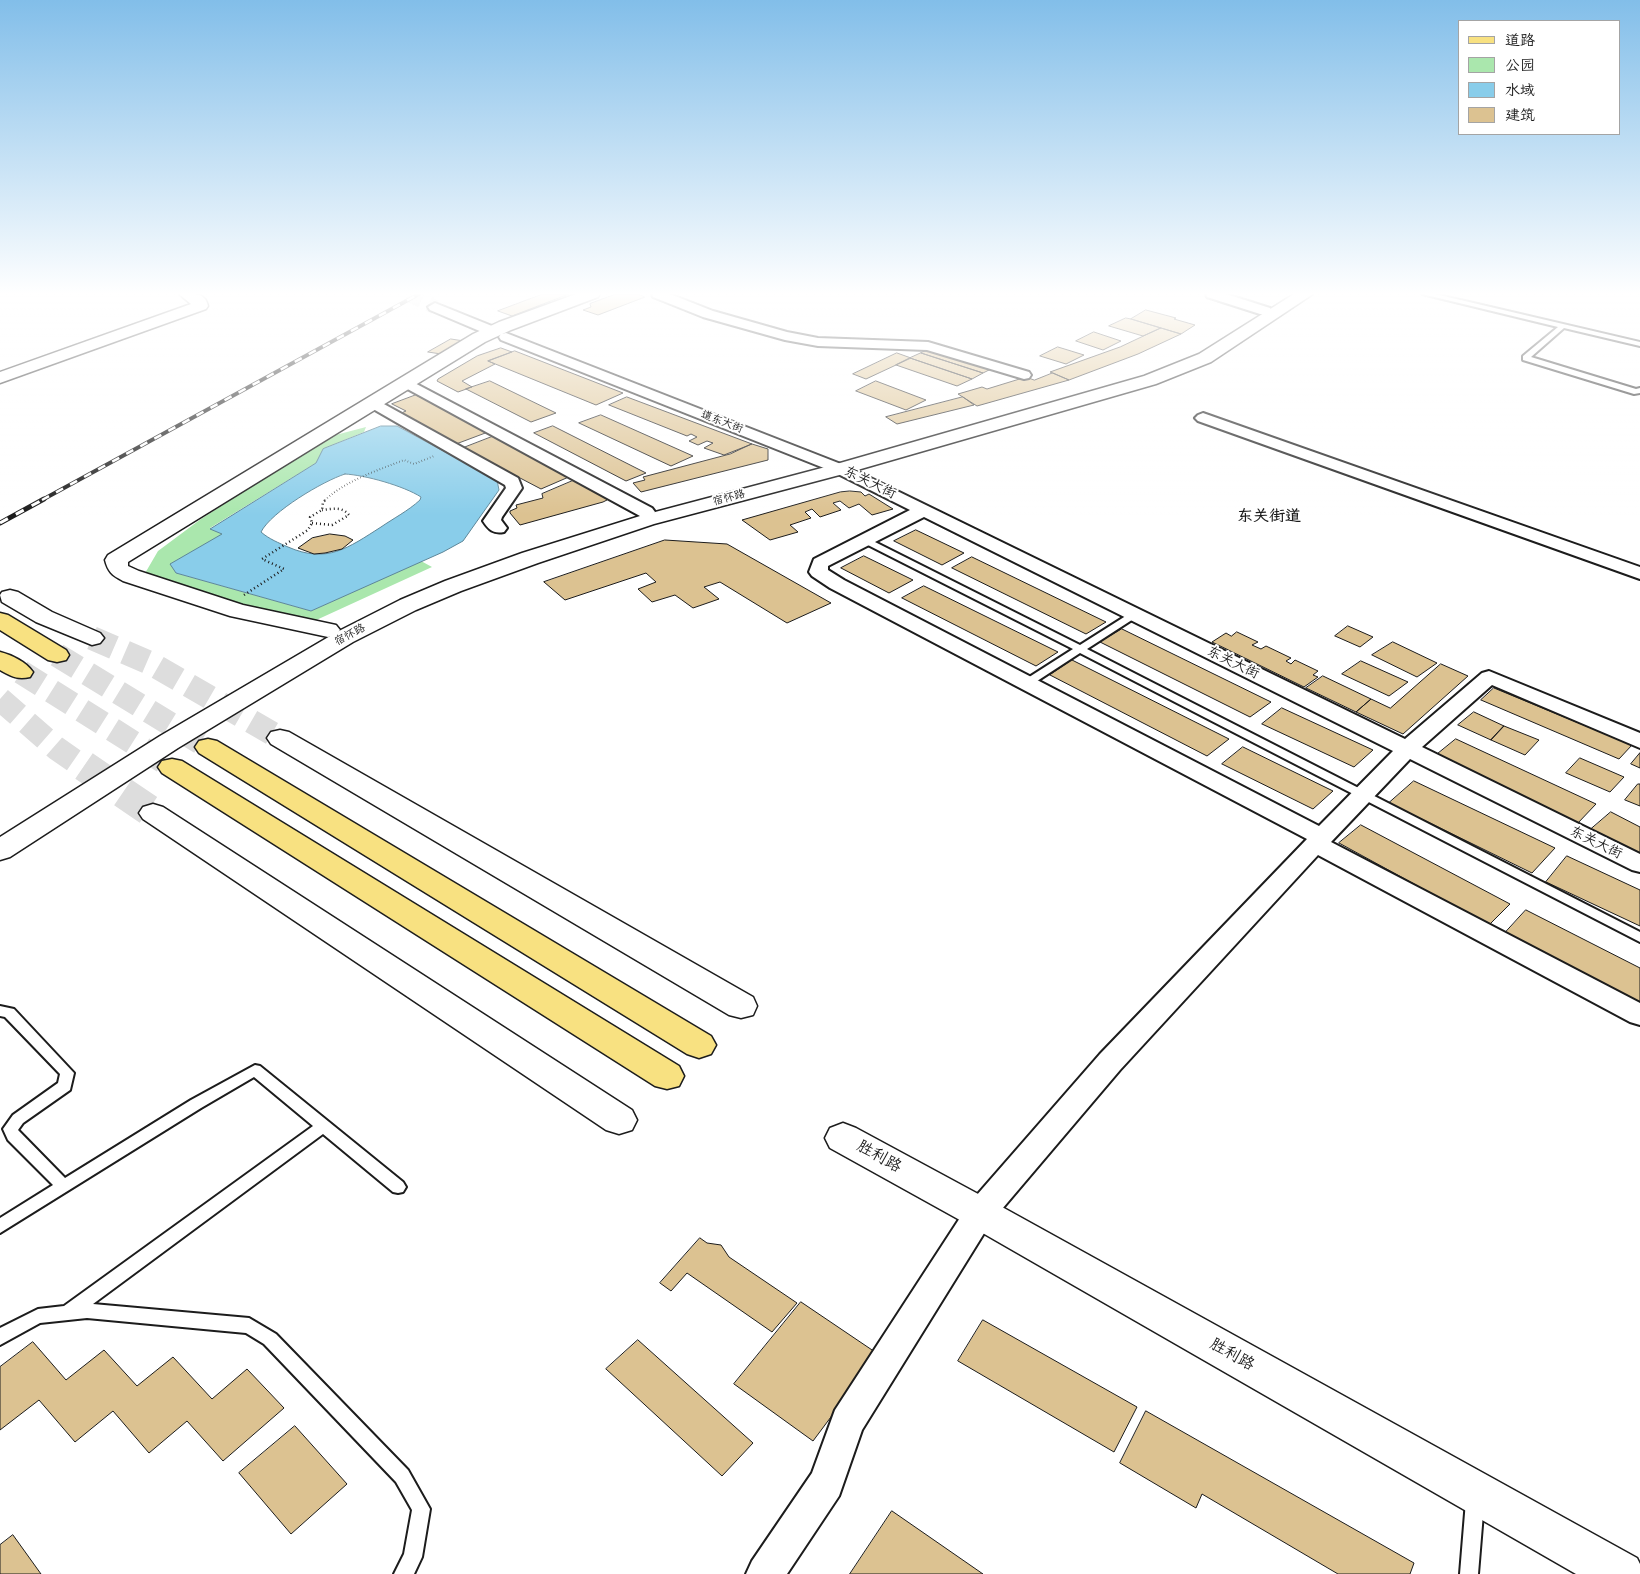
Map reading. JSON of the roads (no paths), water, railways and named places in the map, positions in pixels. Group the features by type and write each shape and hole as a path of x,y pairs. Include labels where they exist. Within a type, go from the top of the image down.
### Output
{"main road":[{"path":"0,378 29,367"},
{"path":"328,630 231,609 131,576 118,569 116,560 432,367"},
{"name":"宿怀路","path":"166,747 345,637 453,586 530,558 646,520 1107,387 1157,367"},
{"name":"宿怀路","path":"166,747 328,630 453,577 525,550 646,512 833,466 1150,380 1181,367"},
{"path":"10,597 44,618 92,638"},
{"path":"0,620 57,655"},
{"path":"0,659 21,672"},
{"path":"280,738 741,1006"},
{"path":"2,842 166,747 667,1076"},
{"path":"208,747 699,1045"},
{"path":"153,813 619,1120"},
{"name":"胜利路","path":"843,1138 980,1213 1621,1574"}],"street":[{"name":"道东大街","path":"583,367 833,466"},
{"path":"999,367 1024,375"},
{"path":"407,383 646,512"},
{"path":"373,403 512,482 514,488 493,517 492,521 498,528"},
{"path":"1203,418 1640,573"},
{"name":"东关大街","path":"833,466 1640,864"},
{"path":"924,510 820,563 818,572 837,584 1027,683 1640,1016"},
{"path":"765,1574 826,1483 847,1422 980,1213 1110,1062 1407,749 1489,677 1640,741"}],"lane":[{"path":"1557,367 1638,392 1640,390"},
{"path":"864,540 1640,937"},
{"path":"1027,683 1135,614"},
{"path":"0,1011 10,1013 67,1074 65,1086 18,1119 10,1129 13,1136 63,1186"},
{"path":"0,1226 196,1104 255,1070 398,1187"},
{"path":"68,1313 323,1126"},
{"path":"0,1337 38,1316 87,1311 249,1326 270,1339 402,1476 421,1509 413,1557 402,1574"},
{"path":"1469,1574 1476,1493"}],"water":[{"path":"381,426 397,426 497,480 499,490 463,541 443,552 311,611 176,573 170,564 222,534 210,529 316,463 323,449","holes":["345,474 363,476 384,482 421,497 420,500 406,511 358,541 326,554 302,552 267,537 261,532 275,515 298,498 324,483"]}],"tunnel":[{"path":"92,638 152,664 280,738"},
{"path":"57,655 208,747"},
{"path":"21,672 172,767"},
{"path":"0,699 56,748 85,768"},
{"path":"84,766 153,813"}],"railway":[{"path":"42,500 285,367"},
{"path":"0,523 44,499"}],"district":[{"name":"东关街道","path":"1269,517"}]}
